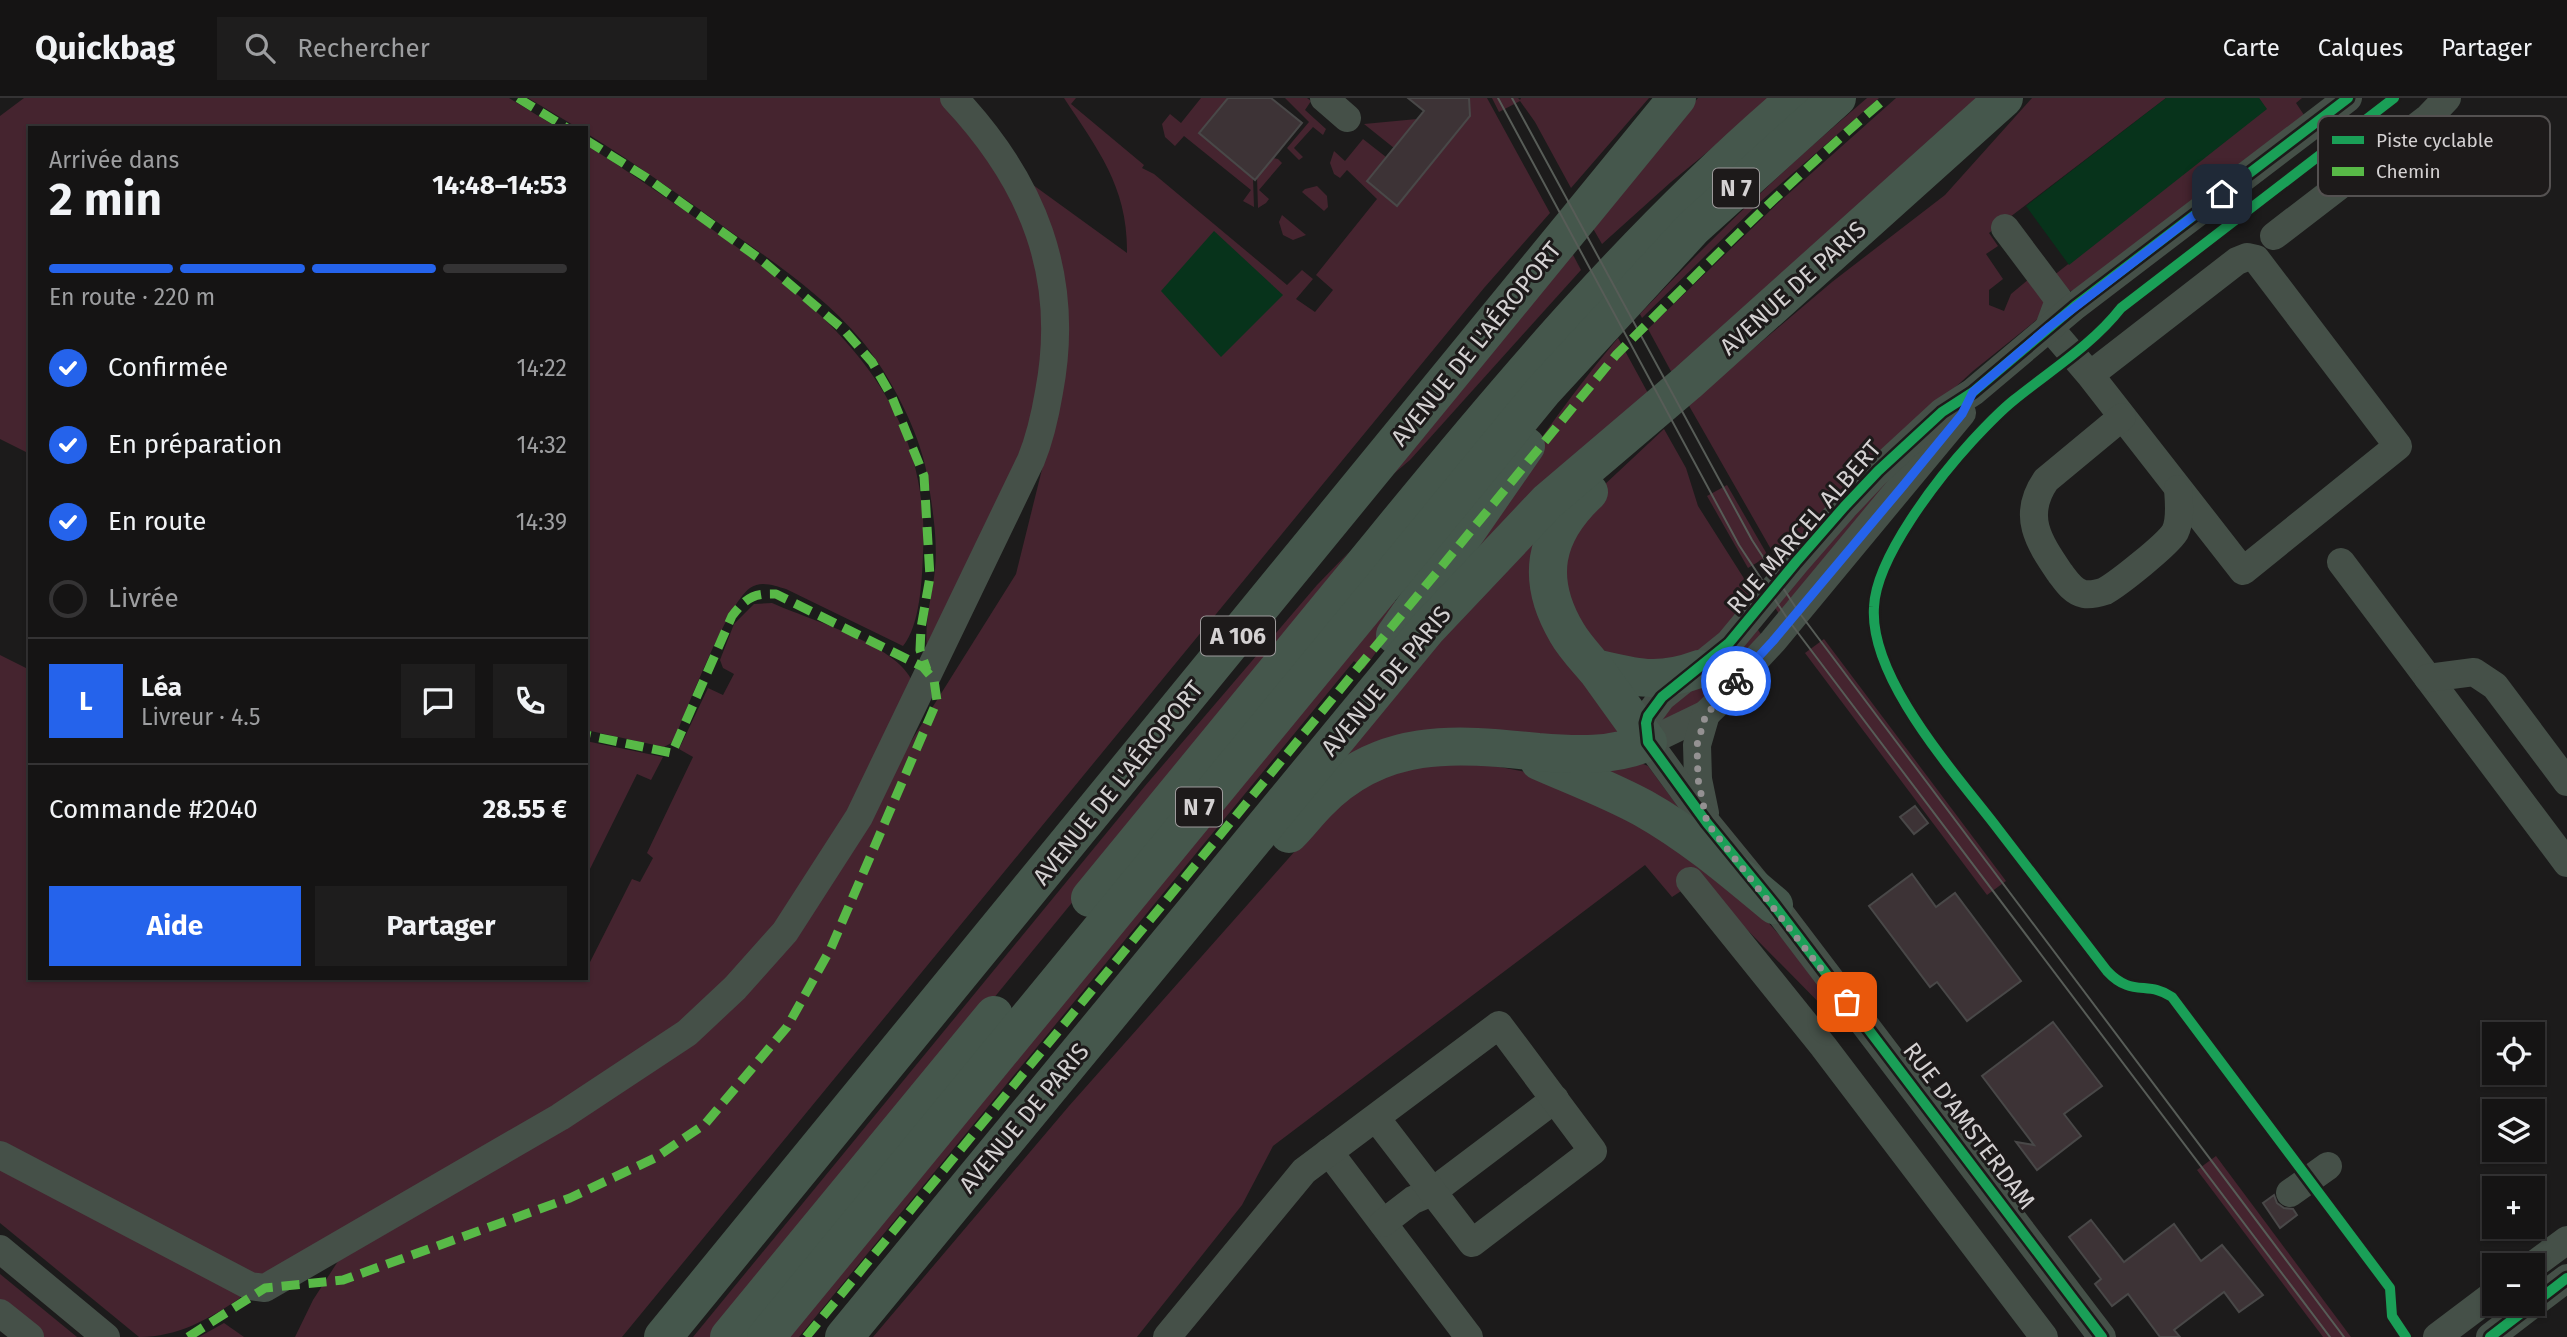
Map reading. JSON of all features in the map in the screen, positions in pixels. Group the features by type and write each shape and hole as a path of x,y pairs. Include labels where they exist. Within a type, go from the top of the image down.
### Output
{"highway":[{"name":"AVENUE DE L'AÉROPORT","path":"663,1337 1677,98"},
{"name":"N 7","path":"729,1337 1496,404 1582,305 1689,195 1796,98"},
{"name":"N 7","path":"766,1337 1543,391 1693,228 1837,98"},
{"name":"AVENUE DE PARIS","path":"844,1337 1427,629 1547,502 1688,382 2004,98"},
{"path":"1640,284 1604,346 1567,389 1395,634 1195,883 1183,905 1178,931 1200,925 1213,917 1318,801 1363,767 1390,754 1453,745 1569,755 1601,754 1633,748 1648,741 1567,634 1554,607 1548,578 1550,551 1556,531 1570,509 1652,434 1688,382"},
{"path":"1065,849 1092,836 1100,829 1268,630 1532,336 1560,314 1582,305"},
{"path":"1595,668 1650,679 1670,678 1699,669"},
{"path":"1511,749 1652,813 1716,855 1774,905"}],"street":[{"path":"0,1154 250,1286 265,1288 560,1117 687,1033 735,988 785,932 859,817 1040,437 1052,379 1055,346 1051,285 1042,238 1013,173 979,125 954,98"},
{"path":"1324,98 1347,118"},
{"name":"RUE MARCEL ALBERT","path":"2324,116 2348,98"},
{"path":"2430,116 2447,98"},
{"name":"RUE MARCEL ALBERT","path":"1973,392 1962,414 1728,693 1706,714 1648,741 1648,716 1662,697 1729,643 1819,534 1878,471 1941,412 1973,392 2049,327 2318,121"},
{"path":"2274,236 2326,196"},
{"path":"2005,228 2059,300 2049,327 2090,375 2243,571 2398,446 2256,259 2247,257 2236,261 2090,375"},
{"path":"2122,417 2046,480 2038,491 2034,509 2035,528 2041,545 2068,584 2084,594 2104,591 2163,545 2176,530 2179,513 2178,489"},
{"path":"2342,562 2567,863"},
{"path":"2428,678 2474,672 2495,686 2567,782"},
{"name":"RUE D'AMSTERDAM","path":"1706,714 1697,745 1698,779 1707,823"},
{"name":"RUE D'AMSTERDAM","path":"1648,741 1707,823 1774,905 2102,1337"},
{"path":"1690,881 1836,1064 2043,1336 2079,1306"},
{"path":"1167,1337 1304,1171 1499,1025 1592,1151 1472,1243 1376,1118"},
{"path":"1836,1064 1874,1037"},
{"path":"1383,1223 1413,1200 1432,1192 1555,1099"},
{"path":"1329,1152 1469,1337"},
{"path":"2290,1193 2329,1166"},
{"path":"2545,1257 2567,1241"},
{"path":"0,1249 106,1337"},
{"path":"2490,1337 2567,1278"},
{"path":"2437,1337 2482,1303"},
{"path":"0,1313 30,1337"}],"shaded area":[{"path":"24,98 509,98 555,126 28,126 28,453 0,439 0,116"},
{"path":"528,98 942,98 1029,215 1050,322 1033,446 927,649 927,619 934,580 936,546 927,474 910,422 873,355 833,310 783,269 660,181 588,134 588,126 575,126"},
{"path":"1064,98 1076,98 1071,104 1144,165 1142,168 1154,174 1287,285 1302,270 1313,279 1296,299 1315,312 1333,290 1316,275 1377,199 1347,170 1340,178 1334,174 1330,163 1334,151 1345,161 1363,139 1386,157 1369,182 1399,204 1470,116 1469,98 1487,98 1550,213 1484,288 622,1337 295,1337 313,1300 342,1255 697,1033 895,767 1016,574 1051,433 1066,339 1029,182 1127,253 1122,208 1109,170"},
{"path":"1201,98 1228,98 1201,131 1201,135 1253,178 1254,207 1243,201 1251,190 1184,136 1175,146 1165,137 1162,124 1170,114 1181,123"},
{"path":"1285,98 1307,98 1311,101 1305,110 1326,129 1323,135 1313,127 1294,148 1303,157 1299,160 1287,148 1309,122"},
{"path":"1492,98 1649,98 1571,188 1535,122 1520,101 1499,112"},
{"path":"1698,98 1773,98 1671,182 1602,244 1591,225"},
{"path":"1867,98 1879,98 1760,202 1642,318 1640,314 1722,230"},
{"path":"1896,98 1983,98 1673,375 1648,329 1777,204"},
{"path":"2032,98 2166,98 1989,233 1998,246 1986,254 2003,279 1989,290 1989,305 2004,311 2011,294 2029,279 2050,309 1973,371 1876,460 1780,565 1688,404 1832,282 1945,195"},
{"path":"2166,98 2259,98 2267,109 2069,265 2026,206"},
{"path":"2259,98 2302,98 2296,103 2304,115 2079,289 2071,291 2059,287 2053,276 2266,109"},
{"path":"1417,119 1394,148 1364,124"},
{"path":"588,146 749,256 828,323 862,361 889,402 909,447 921,498 921,589 917,615 903,646 786,589 768,584 754,586 740,598 730,615 673,742 664,747 588,730"},
{"path":"1273,158 1282,163 1259,190 1269,199 1258,208 1257,178"},
{"path":"1317,186 1327,196 1328,207 1324,211 1302,192"},
{"path":"1282,215 1306,235 1293,240 1283,235 1279,222"},
{"path":"1214,231 1283,295 1221,357 1161,291"},
{"path":"1571,251 1581,270 1410,460 1371,493"},
{"path":"1618,338 1649,395 1483,549 1472,540 1560,412"},
{"path":"1664,429 1686,468 1698,506 1752,591 1736,609 1744,617 1719,644 1636,671 1570,628 1562,542 1602,487"},
{"path":"1930,432 1783,620 1772,603"},
{"path":"1727,485 1768,556 1748,568 1707,496"},
{"path":"1556,511 1543,544 1628,733 1337,773 1377,706"},
{"path":"1349,552 1116,849 716,1337 693,1337 1145,786 1317,585"},
{"path":"1391,596 1405,612 1364,669 1354,661 799,1337 780,1337"},
{"path":"772,603 872,645 890,656 904,669 913,683 854,811 761,950 639,1059 257,1279 0,1147 0,655 28,669 28,980 588,980 588,966 632,879 640,882 653,858 647,853 693,757 679,749 708,688 723,695 734,674 723,668 720,660 734,624 754,604"},
{"path":"1754,624 1765,640 1705,699 1663,725 1657,714"},
{"path":"1824,639 2006,881 1987,895 1805,653"},
{"path":"588,741 663,757 651,780 637,774 588,873"},
{"path":"1469,761 1567,780 1734,884 1789,946 1850,1022 1843,1027 1698,880 1672,897 1645,865 1273,1146 1242,1205 1137,1337 873,1337 1069,1106 1343,797 1386,772"},
{"path":"1641,763 1648,766 1693,827 1583,767"},
{"path":"2216,1156 2351,1337 2323,1337 2197,1170"},
{"path":"0,1159 240,1288 240,1298 217,1313 180,1330 139,1337 0,1223"},
{"path":"0,1274 77,1337 42,1337 0,1303"},
{"path":"224,1323 244,1337 199,1337"}],"building":[{"path":"1228,98 1271,98 1302,123 1255,180 1199,133"},
{"path":"1408,98 1469,98 1470,116 1397,206 1367,181 1424,111"},
{"path":"1915,806 1928,823 1914,834 1900,817"},
{"path":"1912,874 1936,907 1955,893 2021,981 1967,1021 1937,982 1930,987 1869,906"},
{"path":"2053,1022 2102,1086 2064,1114 2081,1136 2037,1170 2016,1142 2034,1145 1982,1076"},
{"path":"2274,1195 2277,1203 2284,1208 2293,1209 2297,1215 2280,1228 2263,1203"},
{"path":"2091,1220 2124,1262 2174,1224 2201,1261 2222,1245 2263,1295 2239,1312 2224,1292 2174,1330 2180,1337 2160,1337 2128,1294 2112,1306 2095,1284 2101,1279 2069,1237"}],"tram line":[{"path":"1498,98 1739,545 1789,621 2330,1337"},
{"path":"1512,98 1752,540 1798,611 2344,1337"}],"marked path":[{"path":"518,98 564,126"},
{"path":"806,1337 1616,355 1782,192 1886,98"},
{"path":"588,141 647,178 760,259 844,330 872,362 892,397 924,476 930,577 920,650 927,670"},
{"path":"188,1337 265,1288 343,1280 570,1198 655,1158 705,1124 787,1027 831,948 937,701 934,680 923,667 776,594 761,594 746,601 732,616 672,753 588,735"}],"cycle path":[{"path":"2324,116 2348,98"},
{"path":"2371,116 2394,98"},
{"path":"2102,1337 1774,905 1707,823 1648,742 1646,723 1662,697 1729,643 1844,507 1878,471 1942,412 1973,392 2075,306 2318,121"},
{"path":"2318,156 2121,308 2084,345 2014,400 1958,456 1911,519 1886,565 1877,587 1874,607 1876,635 1885,664 1900,694 1939,754 2107,971 2124,984 2163,992 2172,997 2390,1288 2392,1316 2406,1337"},
{"path":"2490,1337 2567,1278"}],"way so far":[{"path":"1736,681 1728,693 1706,714 1697,745 1698,779 1707,823 1774,905 1847,1002"}],"route":[{"path":"1736,681 1903,486 1962,414 1973,392 2075,306 2222,194"}]}
